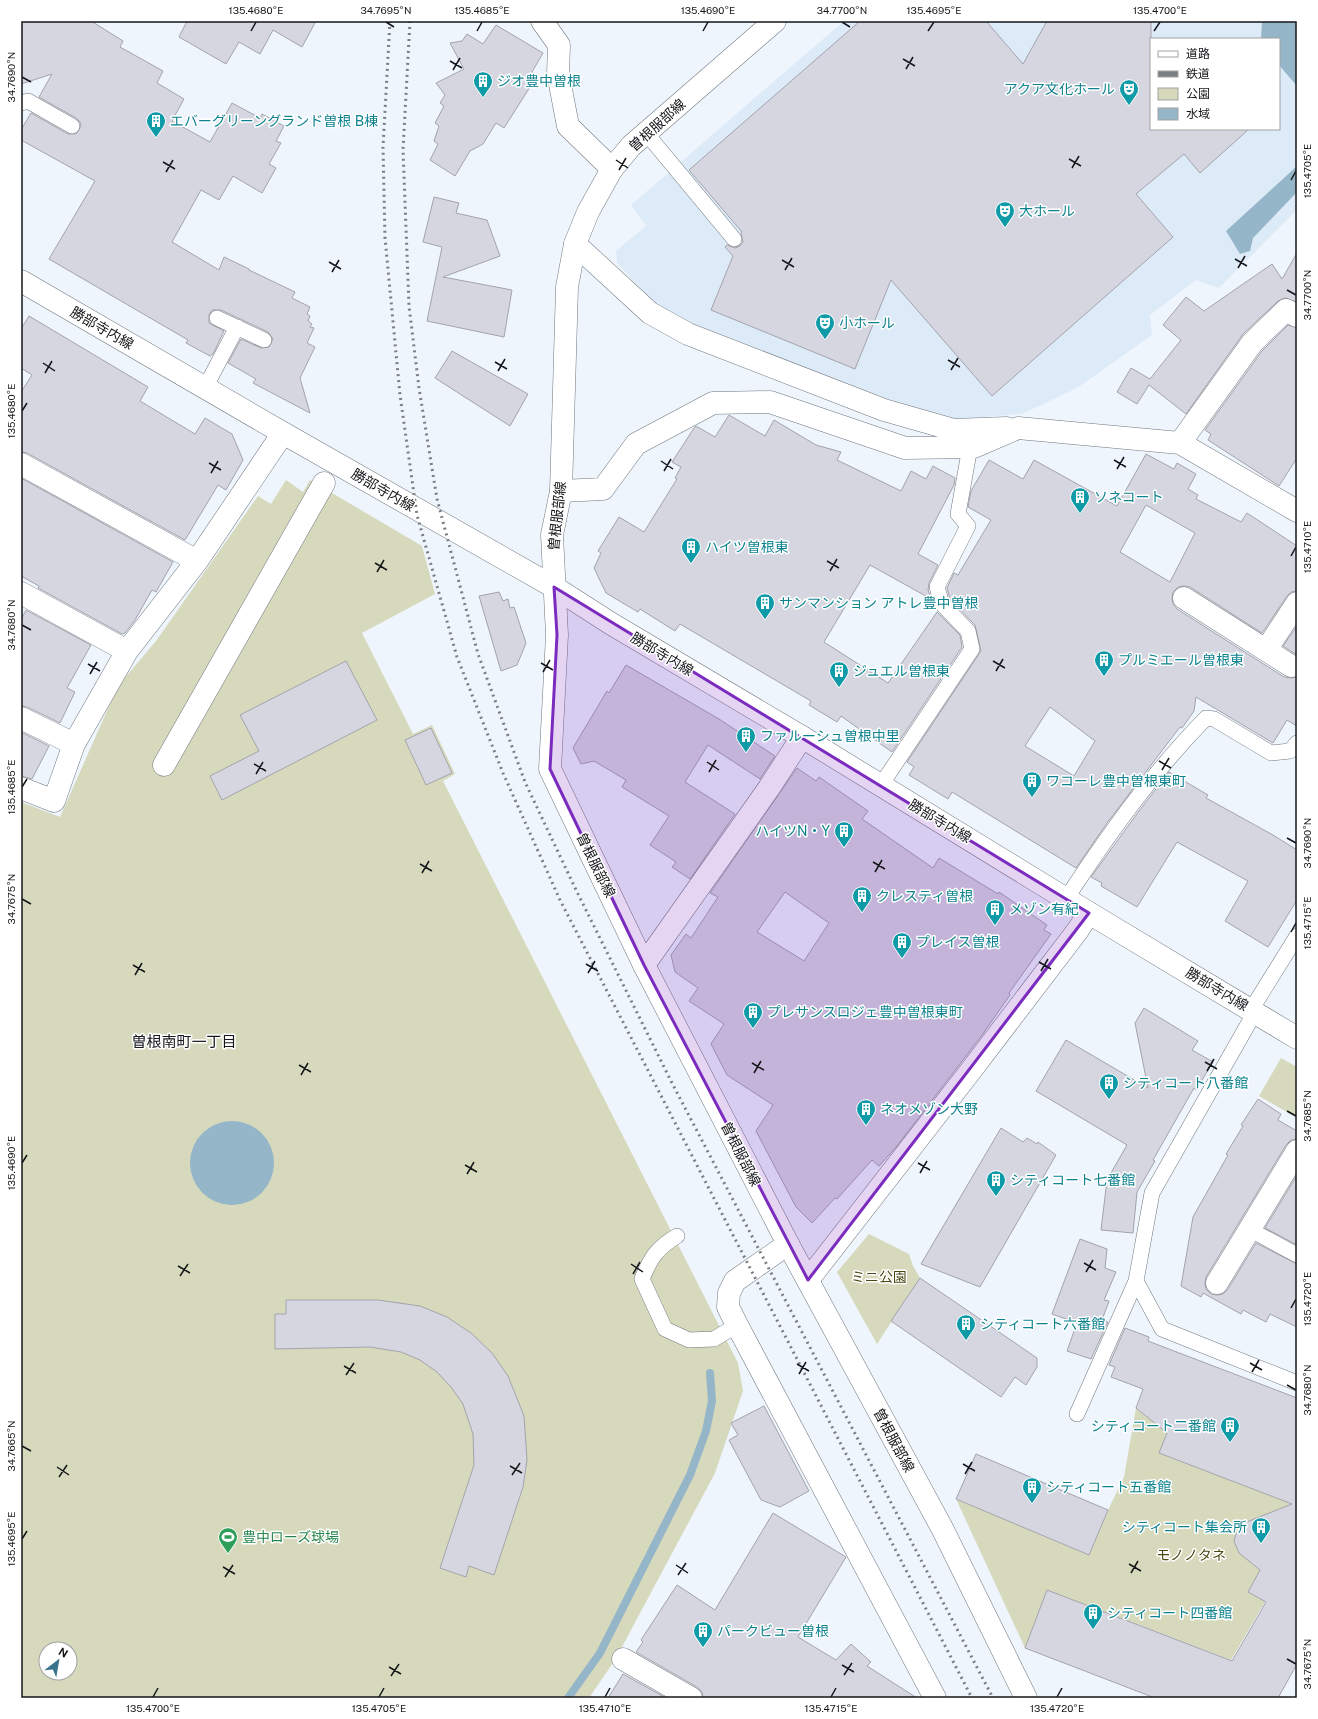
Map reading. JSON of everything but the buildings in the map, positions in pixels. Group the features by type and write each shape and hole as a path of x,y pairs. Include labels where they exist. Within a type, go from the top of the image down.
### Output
{"street":[{"path":"542,21 559,45 558,74 568,126 612,169"},
{"name":"曽根服部線","path":"775,21 631,146 612,169 588,212 575,244 567,287 561,491 552,535 557,635 550,769 644,965 788,1244 942,1528 1026,1698"},
{"path":"575,244 650,313 688,334 884,410 954,430 1018,428 1180,443 1297,511"},
{"name":"勝部寺内線","path":"21,281 554,588 616,627 802,737 1089,913 1297,1038"},
{"path":"1180,443 1252,343 1286,310 1297,316"},
{"path":"561,491 603,489 636,444 713,403 770,402 905,448 974,447 1018,428"},
{"path":"21,788 54,801 74,744 127,651 197,561 283,433"},
{"path":"21,464 197,561"},
{"path":"164,765 324,483"},
{"path":"21,593 127,651"},
{"path":"1184,598 1291,666"},
{"path":"1266,650 1297,603"},
{"path":"21,718 74,744"},
{"path":"644,965 769,788 802,737"},
{"path":"808,1280 979,1060 1078,930 1089,913"},
{"path":"1217,1283 1297,1150"},
{"path":"788,1244 735,1281 729,1293 728,1307 935,1698"},
{"path":"623,1658 679,1695"}],"lane":[{"path":"21,103 28,102 72,126"},
{"path":"646,134 734,238"},
{"path":"217,318 264,340"},
{"path":"205,388 237,327"},
{"path":"881,785 972,649 968,630 942,604 936,587 968,526 958,514 970,447"},
{"path":"1066,899 1130,806 1166,761 1206,718 1214,718 1271,753 1290,751 1297,743"},
{"path":"1077,1414 1136,1281 1152,1194 1253,1011 1297,936"},
{"path":"1249,1229 1297,1255"},
{"path":"677,1236 664,1244 650,1260 642,1279 665,1329 689,1340 714,1339 737,1325"},
{"path":"1136,1281 1162,1329 1297,1383"}],"highlighted area":[{"path":"554,587 1089,913 808,1280 644,965 550,769 557,635"}],"shaded area":[{"path":"844,21 1297,21 1297,210 1219,288 1196,280 1150,315 1152,335 1077,388 1022,414 956,419 914,409 684,321 653,302 617,263 616,251 646,226 631,205"}],"green space":[{"path":"286,480 303,492 310,480 422,546 435,594 362,633 413,734 432,725 455,774 443,781 738,1363 743,1391 715,1473 615,1660 589,1698 21,1698 21,802 60,817 118,686 156,641 258,496 271,504"},
{"path":"1281,1058 1297,1067 1297,1118 1259,1096"},
{"name":"ミニ公園","path":"869,1234 909,1254 913,1266 920,1278 877,1344 837,1272"},
{"name":"モノノタネ","path":"1136,1408 1167,1433 1159,1453 1297,1506 1297,1547 1231,1660 1047,1590 1025,1648 956,1499 1089,1555 1124,1477"}],"water":[{"path":"1262,21 1297,21 1297,86 1280,66 1280,38 1261,38"},
{"path":"1297,166 1297,192 1253,238 1250,251 1240,254 1226,231"},
{"path":"232,1121 248,1124 262,1133 271,1147 274,1163 271,1179 262,1193 248,1202 232,1205 216,1202 202,1193 193,1179 190,1163 193,1147 202,1133 216,1124"}],"waterway":[{"path":"568,1698 600,1653 690,1475 706,1431 712,1401 710,1373"}],"railway":[{"path":"390,21 383,147 385,238 400,395 417,515 457,657 503,773 560,900 972,1698"},
{"path":"410,21 403,150 409,306 419,388 437,499 478,654 525,782 577,892 672,1083 993,1698"}],"place":[{"name":"ジオ豊中曽根","path":"483,98"},
{"name":"アクア文化ホール","path":"1129,106"},
{"name":"エバーグリーングランド曽根 B棟","path":"156,138"},
{"name":"大ホール","path":"1005,228"},
{"name":"小ホール","path":"825,340"},
{"name":"ソネコート","path":"1080,514"},
{"name":"ハイツ曽根東","path":"691,564"},
{"name":"サンマンション アトレ豊中曽根","path":"765,620"},
{"name":"プルミエール曽根東","path":"1104,677"},
{"name":"ジュエル曽根東","path":"839,688"},
{"name":"ファルーシュ曽根中里","path":"746,753"},
{"name":"ワコーレ豊中曽根東町","path":"1032,798"},
{"name":"ハイツN・Y","path":"844,848"},
{"name":"クレスティ曽根","path":"862,913"},
{"name":"メゾン有紀","path":"995,926"},
{"name":"プレイス曽根","path":"902,959"},
{"name":"プレサンスロジェ豊中曽根東町","path":"753,1029"},
{"name":"シティコート八番館","path":"1109,1100"},
{"name":"ネオメゾン大野","path":"866,1126"},
{"name":"シティコート七番館","path":"996,1197"},
{"name":"シティコート六番館","path":"966,1341"},
{"name":"シティコート二番館","path":"1230,1443"},
{"name":"シティコート五番館","path":"1032,1504"},
{"name":"シティコート集会所","path":"1261,1544"},
{"name":"豊中ローズ球場","path":"228,1554"},
{"name":"シティコート四番館","path":"1093,1630"},
{"name":"パークビュー曽根","path":"703,1648"}],"district":[{"name":"曽根南町一丁目","path":"184,1041"}]}
